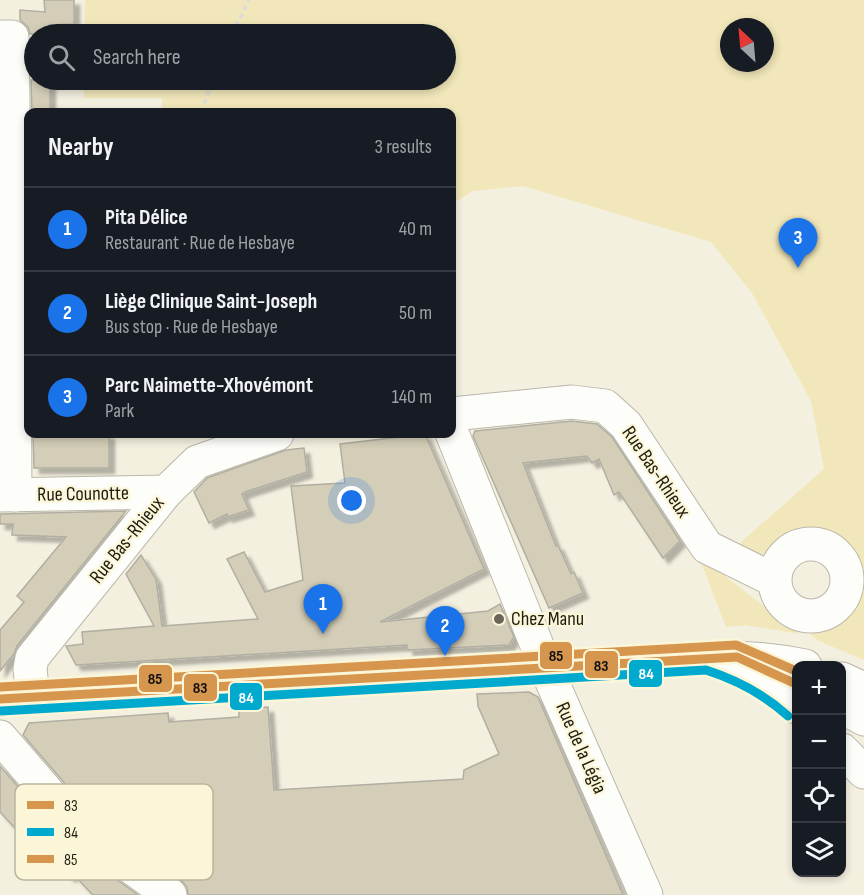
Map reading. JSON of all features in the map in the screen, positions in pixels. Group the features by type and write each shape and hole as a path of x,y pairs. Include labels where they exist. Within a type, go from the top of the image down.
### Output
{"street":[{"path":"6,37 15,211 7,305 8,495"},
{"name":"Rue Bas-Rhieux","path":"456,414 572,402 604,406 626,425 707,547 774,580"},
{"name":"Rue Bas-Rhieux","path":"33,697 30,669 32,658 166,492 196,462 265,438"},
{"name":"Rue de la Légia","path":"454,438 546,668 646,895"},
{"name":"Rue Counotte","path":"8,495 166,492"},
{"path":"723,657 792,683"},
{"path":"723,657 751,673 792,703"},
{"path":"0,699 723,657 770,659 792,663"},
{"path":"846,681 864,690"},
{"path":"846,709 864,719"},
{"path":"0,738 40,784"},
{"path":"846,754 864,772"},
{"path":"149,880 170,895"}],"path":[{"path":"237,24 249,0"},
{"path":"202,108 209,90"}],"shaded area":[{"path":"85,0 864,0 864,660 819,641 792,620 816,623 833,618 845,607 851,592 852,575 849,559 842,545 831,537 813,536 761,554 747,552 740,543 824,469 811,401 752,293 711,242 523,186 473,191 456,202 456,108 162,108 162,98 84,98 84,90 456,90 456,24 84,24"},
{"path":"698,555 799,634 745,625 726,627"}],"building":[{"path":"44,0 74,0 74,24 25,24 20,20 20,10 45,12"},
{"path":"31,90 50,90 50,108 32,108"},
{"path":"572,421 597,424 612,437 680,541 663,558 619,492 614,495 599,459 592,463 587,456 523,463 556,546 558,545 571,574 574,572 583,593 549,608 473,436 475,431"},
{"path":"33,438 109,438 109,468 34,468"},
{"path":"391,438 427,438 484,569 380,622 488,611 500,604 514,637 509,645 408,650 407,645 76,665 66,646 83,644 82,632 154,626 126,574 141,555 156,579 162,626 258,619 227,559 244,552 265,592 303,580 291,486 345,483 340,444"},
{"path":"304,448 307,472 245,492 242,494 249,510 227,517 227,514 209,523 194,492 207,478 286,450"},
{"path":"126,511 17,646 14,654 0,671 0,630 24,602 17,596 66,537 12,535 13,524 0,524 0,514"},
{"path":"529,692 538,697 623,895 188,895 187,887 181,880 213,880 213,784 65,784 23,735 29,723 168,713 169,722 239,717 239,709 268,707 274,790 463,779 464,770 499,754 478,706 477,694"},
{"path":"0,766 16,784 15,828 0,812"},
{"path":"79,880 117,880 138,895 93,895"}],"transit line":[{"name":"85","path":"0,687 736,645 792,669"},
{"name":"83","path":"0,699 737,657 792,682"},
{"name":"84","path":"1,711 706,670 750,689 788,716"}],"place":[{"name":"Parc Naimette-Xhovémont","path":"798,268"},
{"name":"Chez Manu","path":"499,619"},
{"name":"Pita Délice","path":"323,634"},
{"name":"Liège Clinique Saint-Joseph","path":"445,656"}]}
